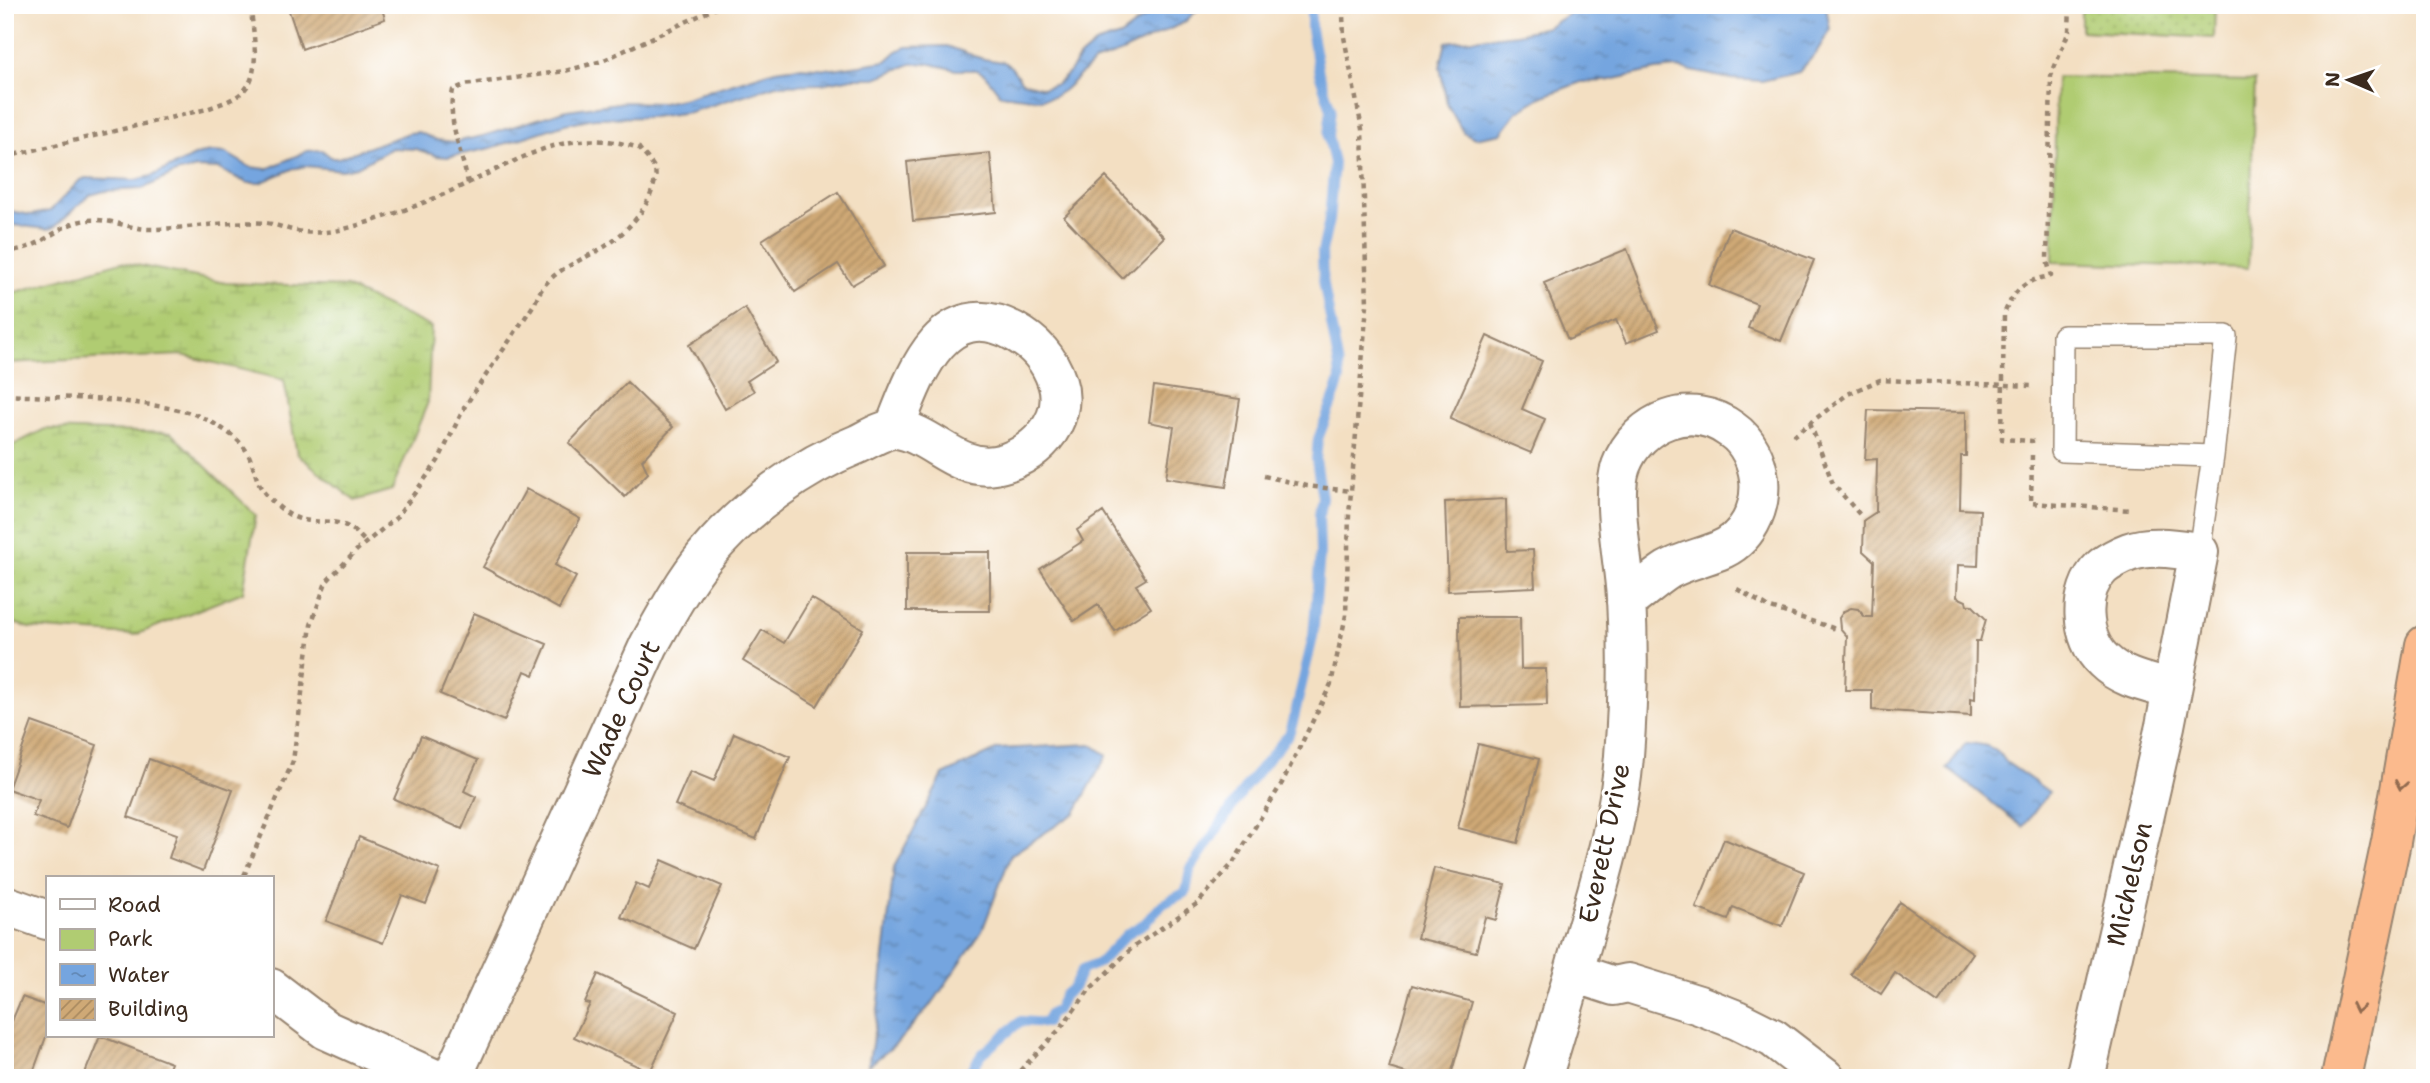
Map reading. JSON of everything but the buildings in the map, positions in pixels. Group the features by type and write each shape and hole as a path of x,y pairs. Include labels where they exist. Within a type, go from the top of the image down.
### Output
{"highway":[{"path":"2341,1078 2391,842 2425,645"}],"street":[{"name":"Everett Drive","path":"1542,1078 1608,853 1624,758 1627,699 1626,602 1618,507 1621,467 1633,442 1649,427 1670,418 1694,416 1712,420 1732,430 1748,445 1758,470 1760,495 1754,518 1739,537 1720,551 1668,570 1626,602"},
{"name":"Wade Court","path":"452,1078 649,645 677,597 705,556 766,497 839,452 894,429"},
{"path":"2172,690 2125,676 2103,661 2090,643 2083,618 2088,590 2101,568 2130,551 2166,547 2199,552"},
{"name":"Michelson","path":"2085,1078 2172,690 2199,552"},
{"path":"5,905 46,920"},
{"path":"1573,973 1614,986 1628,983 1712,1010 1773,1038 1825,1078"},
{"path":"273,990 326,1030 433,1078"},
{"path":"273,1021 326,1030"}],"lane":[{"path":"2199,552 2213,456 2226,335 2063,336 2063,451 2213,456"}],"path":[{"path":"5,158 207,109 237,96 248,87 253,71 250,5"},
{"path":"468,184 453,116 453,90 464,85 565,71 602,61 722,5"},
{"path":"1013,1078 1059,1030 1090,989 1132,948 1198,904 1233,863 1282,783 1331,684 1346,615 1351,491 1367,305 1362,129 1344,37 1343,15 1348,5"},
{"path":"2050,267 2047,260 2051,76 2069,31 2070,5"},
{"path":"5,253 32,246 67,225 87,220 106,220 122,226 149,229 233,222 270,223 317,234 386,216 468,184 523,155 582,140 608,141 639,148 655,170 655,184 646,204 629,226 612,242 553,274 539,290 535,303 465,405 438,461 397,517 366,542 327,582 311,625 293,761 244,876"},
{"path":"1793,436 1848,394 1880,380 2063,387"},
{"path":"5,395 141,404 189,412 212,422 246,449 253,460 259,484 268,498 287,513 302,521 333,522 351,528 366,542"},
{"path":"1810,423 1833,484 1862,517"},
{"path":"1264,476 1307,486 1351,491"},
{"path":"1737,589 1768,607 1836,629"}],"green space":[{"path":"2081,5 2215,5 2214,38 2081,31"},
{"path":"2056,77 2255,81 2248,268 2053,262"},
{"path":"121,262 226,283 346,287 431,327 428,402 392,490 355,501 297,454 284,380 182,355 5,363 5,295"},
{"path":"45,429 171,433 256,515 243,592 135,635 29,628 5,620 5,449"}],"water":[{"path":"1162,5 1202,5 1185,22 1120,53 1094,62 1053,97 1040,99 1000,94 985,75 977,70 957,70 927,63 911,64 876,78 852,78 821,84 776,85 690,112 652,117 594,118 565,124 491,148 448,157 416,149 392,148 357,167 342,170 306,166 260,183 247,183 219,169 197,168 176,173 142,189 105,191 90,195 53,228 5,224 5,210 31,215 50,211 85,178 136,180 152,176 199,154 226,153 250,167 267,169 307,151 322,150 332,158 338,158 409,133 418,132 437,140 454,142 483,136 567,110 625,102 662,103 682,99 775,70 799,67 833,69 886,61 906,47 947,46 983,59 1004,62 1022,82 1043,88 1057,84 1095,44 1120,36"},
{"path":"1584,5 1826,5 1830,30 1816,53 1799,72 1762,81 1731,79 1677,68 1606,81 1581,82 1541,97 1517,112 1501,133 1475,138 1463,132 1447,104 1440,67 1446,42 1517,34 1547,27"},
{"path":"1966,743 1994,749 2006,762 2049,792 2023,827 1947,768"},
{"path":"1091,744 1107,755 1075,813 1011,855 982,931 934,1001 896,1044 868,1066 878,1010 894,867 943,775 998,749"}],"waterway":[{"path":"966,1078 982,1054 1021,1021 1046,1023 1049,1015 1057,1010 1064,995 1073,988 1082,970 1099,963 1127,934 1145,923 1163,904 1186,892 1190,870 1246,786 1289,734 1293,722 1313,637 1322,497 1316,460 1318,439 1340,379 1323,280 1322,252 1329,220 1334,163 1328,136 1331,109 1319,73 1311,29 1311,5"}]}
